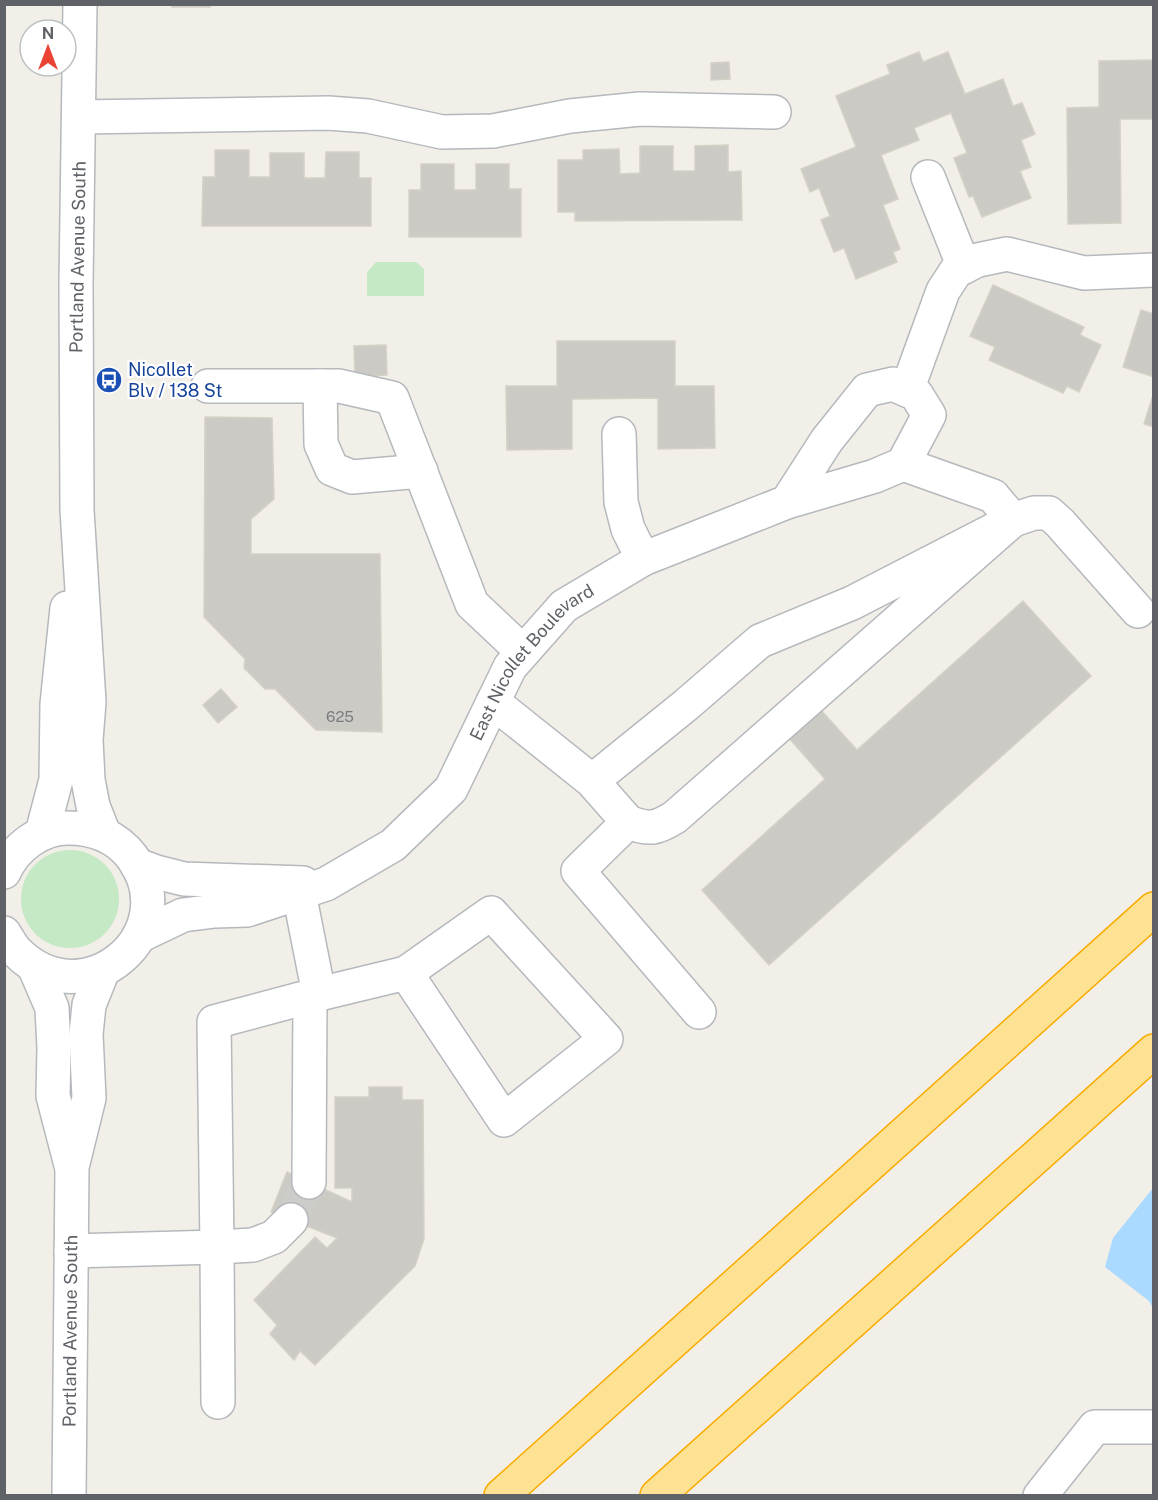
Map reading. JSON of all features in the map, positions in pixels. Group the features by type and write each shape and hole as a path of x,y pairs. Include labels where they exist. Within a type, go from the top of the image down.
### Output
{"highway":[{"path":"501,1496 1154,909"},
{"path":"657,1496 1154,1051"}],"street":[{"name":"Portland Avenue South","path":"80,4 76,284 77,510 89,702 86,740 88,780 93,806 104,834"},
{"path":"80,117 328,114 368,116 442,132 493,131 570,116 640,109 774,112"},
{"path":"928,177 964,267"},
{"path":"908,390 943,291 956,272 978,260 1007,254 1083,273 1154,270"},
{"path":"786,502 827,440 867,390 893,384 916,394 929,415 903,464 993,496 1013,520"},
{"path":"208,386 339,386 392,398 472,604 523,652"},
{"path":"320,386 321,444 332,470 352,477 421,471"},
{"path":"619,434 621,502 628,529 643,559"},
{"name":"East Nicollet Boulevard","path":"139,936 183,915 247,910 312,888 393,845 451,789 510,667 564,606 643,559 786,502 875,476 903,464"},
{"name":"Portland Avenue South","path":"42,833 56,780 57,704 77,510"},
{"path":"592,781 760,641 852,603 1013,520 1034,513 1048,513 1060,523 1138,611"},
{"path":"493,702 592,781 628,822 645,828 663,825 675,817 1013,520"},
{"path":"628,822 578,871 699,1012"},
{"path":"4,933 15,951 34,966 50,974 86,975 118,962 130,950 146,919 147,900 144,882 137,865 128,852 104,834 83,828 63,828 42,833 24,845 6,866"},
{"path":"137,865 184,879 312,888 315,995 309,1182"},
{"path":"218,1402 214,1023 406,973 490,913 606,1039 504,1120 406,973"},
{"name":"Portland Avenue South","path":"34,966 52,1008 53,1096 72,1167"},
{"name":"Portland Avenue South","path":"69,1496 72,1167 89,1098 86,1034 89,1005 103,970"},
{"path":"71,1251 253,1245 274,1237 291,1220"},
{"path":"1040,1496 1095,1427 1154,1427"}],"green space":[{"path":"376,262 416,262 424,269 424,296 367,296 367,272"},
{"path":"70,850 80,851 97,858 111,872 118,889 118,909 111,926 97,940 80,947 70,948 60,947 43,940 29,926 22,909 21,899 22,889 29,872 43,858 60,851"}],"water":[{"path":"1153,1188 1153,1308 1149,1301 1105,1267 1113,1238"}],"building":[{"path":"172,4 210,4 210,7 172,7"},
{"path":"919,52 923,62 948,52 965,94 1003,79 1013,106 1022,103 1035,134 1021,140 1031,167 1020,171 1031,198 982,217 973,196 969,197 954,158 967,153 951,113 914,128 919,140 881,155 898,199 883,205 900,249 893,252 897,262 856,279 844,248 834,252 821,220 830,216 819,188 810,192 801,169 856,147 836,96 890,74 887,65"},
{"path":"1154,60 1154,119 1120,119 1121,223 1068,224 1067,108 1099,107 1099,61"},
{"path":"729,62 730,79 711,80 711,63"},
{"path":"728,145 728,172 741,171 742,220 575,221 575,212 558,212 558,160 583,160 583,150 619,149 620,174 640,173 640,146 673,146 673,171 695,171 695,146"},
{"path":"215,150 249,150 249,177 270,177 270,153 304,153 304,178 325,178 326,152 359,152 359,178 371,178 371,226 202,226 203,177 215,177"},
{"path":"421,164 454,164 454,190 476,190 476,164 509,164 509,189 521,189 521,237 409,237 409,190 421,190"},
{"path":"993,285 1084,327 1080,335 1101,345 1079,392 1067,386 1063,393 989,360 995,347 970,336"},
{"path":"1141,310 1154,314 1154,377 1123,367"},
{"path":"557,341 675,341 675,386 714,386 715,448 658,449 658,398 572,399 572,449 507,450 506,386 557,386"},
{"path":"386,345 387,375 355,376 354,346"},
{"path":"1154,392 1154,427 1144,424"},
{"path":"205,417 272,418 274,499 251,519 251,554 380,554 382,732 316,730 275,689 265,689 244,668 245,659 204,617"},
{"path":"1023,601 1091,676 769,965 702,890 825,779 789,738 820,709 857,750"},
{"path":"221,689 237,707 218,723 203,705"},
{"path":"369,1087 402,1087 402,1100 423,1100 424,1239 415,1266 315,1365 300,1351 294,1360 270,1334 277,1325 254,1300 315,1237 327,1248 337,1238 271,1212 287,1172 352,1202 352,1188 335,1188 335,1097 369,1097"}],"tunnel":[{"path":"291,1220 309,1182"}],"place":[{"name":"Nicollet Blv / 138 St","path":"109,380"}]}
